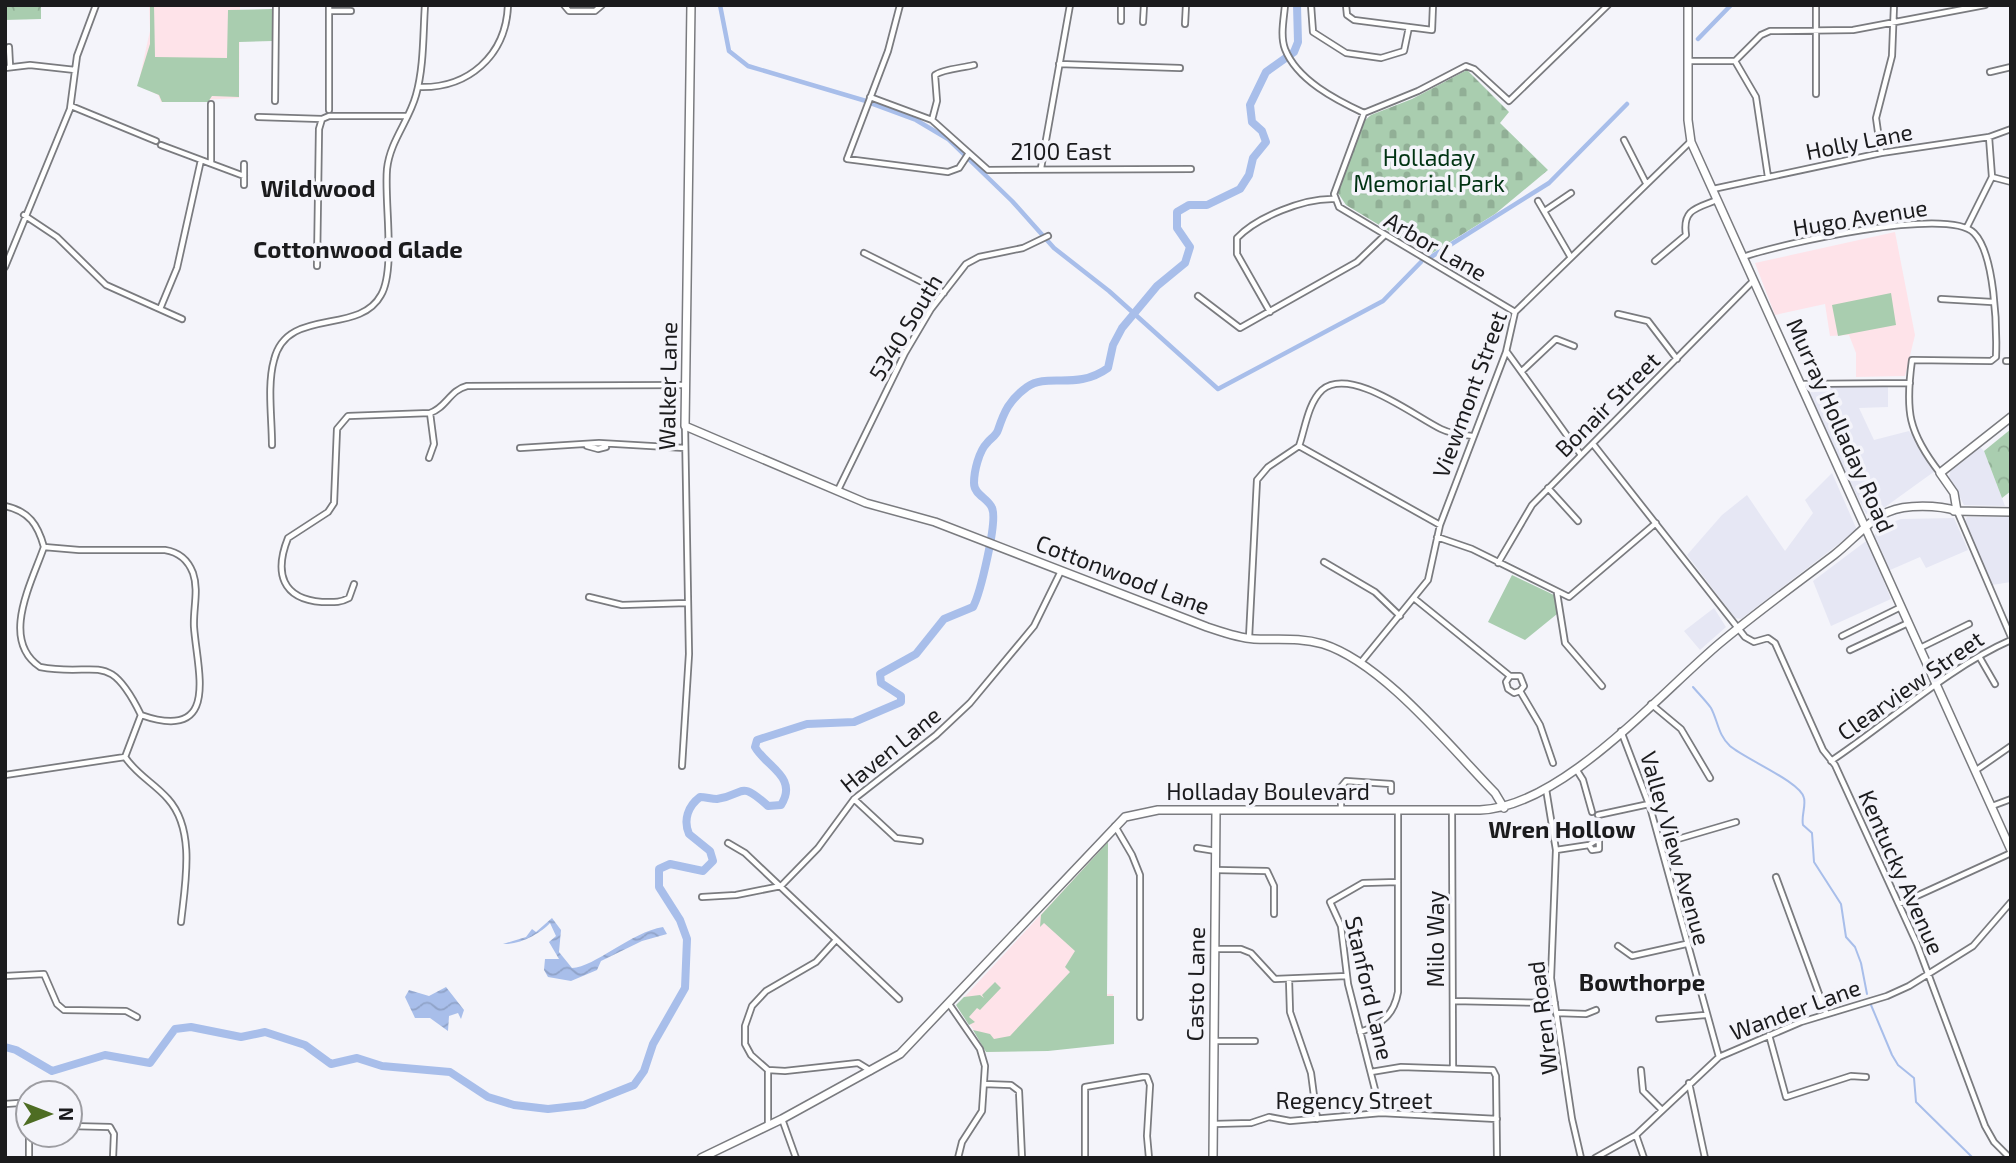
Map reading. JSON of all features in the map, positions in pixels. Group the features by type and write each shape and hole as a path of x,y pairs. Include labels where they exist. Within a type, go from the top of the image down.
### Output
{"street":[{"path":"5,267 8,249 43,179 71,106 75,69 96,5"},
{"path":"275,101 276,5"},
{"path":"272,445 273,366 282,344 303,327 364,312 377,302 383,291 387,270 387,166 418,87 425,5"},
{"path":"418,87 454,83 484,65 502,38 508,5"},
{"path":"564,5 569,10 582,11 597,11 603,5"},
{"name":"Walker Lane","path":"682,766 689,689 685,426 691,5"},
{"path":"900,5 847,159 948,172 959,168 968,156"},
{"path":"1041,168 1070,5"},
{"path":"1121,5 1121,21"},
{"path":"1143,22 1144,5"},
{"path":"1185,24 1186,5"},
{"path":"1285,5 1283,38 1292,60 1334,98 1364,113 1411,94 1466,66 1474,69 1509,101 1608,5"},
{"path":"1311,5 1313,32 1350,54 1381,58 1404,51 1409,27"},
{"path":"1346,5 1347,15 1351,19 1432,30 1433,5"},
{"name":"Murray Holladay Road","path":"1688,5 1688,125 1691,142 2011,851"},
{"path":"1816,5 1816,94"},
{"path":"1881,153 1876,118 1892,56 1894,5"},
{"path":"1688,61 1735,61 1768,32 1853,30 1894,20 1985,5"},
{"path":"329,110 329,8 351,11"},
{"path":"9,47 8,67 30,65 75,69"},
{"path":"1735,61 1756,97 1768,177"},
{"path":"1059,64 1180,68"},
{"path":"932,120 937,102 935,75 940,71 958,71 974,65"},
{"path":"1990,72 2011,68"},
{"name":"2100 East","path":"869,101 932,120 968,156 988,170 1191,169"},
{"path":"211,104 211,163"},
{"path":"71,106 244,176"},
{"path":"1270,312 1237,254 1237,238 1293,205 1313,199 1334,199 1364,113"},
{"path":"258,117 322,119 329,116 406,116"},
{"path":"317,266 319,129 322,119"},
{"name":"Holly Lane","path":"1713,189 1881,153 1989,136 2011,129"},
{"path":"1989,136 1993,177 1967,227 1979,239 1987,256 1996,354 1993,360 1912,360 1912,429 1954,493 1957,511 2011,639"},
{"path":"1624,140 1646,183"},
{"name":"Viewmont Street","path":"1362,662 1430,577 1440,525 1506,352 1515,312 1691,142"},
{"path":"160,309 177,268 201,160"},
{"path":"244,164 244,185"},
{"path":"1993,177 2011,182"},
{"path":"1546,210 1571,193"},
{"name":"Arbor Lane","path":"1334,199 1339,208 1354,219 1515,312"},
{"path":"1655,261 1686,235 1684,221 1688,214 1718,200"},
{"path":"1538,201 1546,210 1562,247 1570,256"},
{"path":"24,214 57,237 106,285 182,318"},
{"name":"Hugo Avenue","path":"1744,257 1910,222 1941,222 1967,227"},
{"name":"5340 South","path":"838,490 905,353 944,293 971,260 1023,248 1048,236"},
{"path":"1198,296 1240,328 1357,262 1384,236"},
{"path":"864,253 944,293"},
{"name":"Bonair Street","path":"1498,563 1531,507 1548,488 1754,280"},
{"path":"1941,299 1992,302"},
{"path":"1618,314 1647,320 1677,359"},
{"path":"1522,371 1555,340 1560,339 1574,346"},
{"path":"1506,352 1581,455"},
{"path":"1249,638 1258,480 1268,467 1299,446 1317,396 1328,386 1343,383 1364,387 1446,431 1473,436"},
{"path":"1800,384 1910,383"},
{"path":"354,584 349,598 340,602 304,600 293,594 284,574 283,555 288,538 328,512 334,503 337,429 344,418 360,413 430,413 440,409 457,390 467,386 686,385"},
{"path":"429,458 434,444 430,413"},
{"path":"1940,473 2011,417"},
{"name":"Cottonwood Lane","path":"685,426 877,507 935,522 1207,627 1249,638 1312,641 1362,662 1386,681 1489,787 1504,808"},
{"path":"520,448 587,446 599,443 607,446 685,448"},
{"path":"1593,444 1738,628"},
{"path":"1299,446 1440,525"},
{"path":"1548,488 1578,521"},
{"path":"5,506 18,509 34,521 44,547 19,617 16,639 19,648 40,667 97,668 112,673 124,683 141,715 125,757"},
{"name":"Holladay Boulevard","path":"701,1158 872,1072 904,1051 1125,817 1142,811 1504,808 1546,789 1575,769 1738,628 1886,513 1903,510 1957,511"},
{"path":"1957,511 2011,512"},
{"path":"1437,537 1566,596 1576,593 1656,523"},
{"path":"44,547 79,550 158,549 178,553 190,567 195,581 194,624 201,681 200,699 194,710 176,720 141,715"},
{"path":"1324,562 1375,592 1400,616"},
{"name":"Haven Lane","path":"781,886 818,848 854,799 961,713 1034,626 1061,571"},
{"path":"1557,592 1565,643 1602,686"},
{"path":"589,597 622,606 687,603"},
{"path":"1415,599 1510,676 1517,675 1522,679 1524,685 1520,691 1514,693 1508,689 1506,682 1510,676"},
{"path":"1842,636 1902,607"},
{"path":"1850,649 1909,623"},
{"path":"1920,648 1969,624"},
{"name":"Kentucky Avenue","path":"1738,628 1750,641 1768,638 1775,643 1823,750 1831,761 1899,904 1985,1126 1994,1142 2010,1158"},
{"name":"Clearview Street","path":"1831,761 1937,686 2011,639"},
{"path":"1980,657 1995,684"},
{"path":"1520,691 1540,725 1553,763"},
{"path":"1651,704 1680,727 1710,778"},
{"name":"Valley View Avenue","path":"1621,730 1661,844 1705,1015 1719,1057"},
{"path":"1975,771 2011,746"},
{"path":"5,775 125,757"},
{"path":"125,757 134,769 160,791 176,811 186,856 181,922"},
{"path":"1575,769 1583,780 1592,812"},
{"path":"1341,810 1341,787 1346,781 1391,784 1391,791"},
{"name":"Wren Road","path":"1546,789 1556,850 1550,966 1581,1158"},
{"path":"854,799 896,838 920,841"},
{"path":"1991,807 2011,799"},
{"path":"1598,815 1649,804"},
{"name":"Casto Lane","path":"1213,1158 1216,810"},
{"path":"1360,1032 1382,1022 1396,1001 1398,810"},
{"name":"Milo Way","path":"1452,810 1453,1068"},
{"path":"1661,844 1736,822"},
{"path":"1115,825 1140,875 1140,1017"},
{"path":"728,844 737,846 899,999"},
{"path":"1556,850 1589,845"},
{"path":"1197,848 1216,851"},
{"path":"1899,904 2011,851"},
{"path":"1216,870 1267,872 1274,887 1274,914"},
{"path":"1776,877 1826,1013"},
{"name":"Stanford Lane","path":"1381,1113 1347,976 1341,926 1330,902 1363,883 1398,882"},
{"path":"702,897 736,895 781,886"},
{"name":"Wander Lane","path":"1595,1158 1636,1135 1689,1082 1719,1057 1826,1013 1887,996 1973,946 2011,902"},
{"path":"836,940 816,962 766,991 752,1006 745,1026 746,1044 751,1055 768,1070 785,1071 858,1063 872,1072"},
{"path":"1618,946 1632,956 1686,944"},
{"path":"1215,949 1248,951 1260,961 1272,978 1347,976"},
{"path":"5,976 44,974 57,1004 64,1010 126,1011 137,1017"},
{"path":"1289,979 1290,1012 1311,1073 1317,1119"},
{"path":"1453,1001 1555,1003"},
{"path":"949,1004 981,1049 985,1062 982,1111 962,1142 958,1158"},
{"path":"1556,1013 1586,1014 1595,1010"},
{"path":"1659,1019 1705,1015"},
{"path":"1769,1035 1786,1097 1851,1076 1866,1077"},
{"path":"1213,1041 1255,1041"},
{"path":"1371,1072 1397,1067 1494,1071 1497,1158"},
{"path":"768,1070 768,1126"},
{"path":"1641,1070 1643,1091 1662,1110"},
{"path":"1085,1158 1084,1087 1147,1077 1150,1085 1147,1136 1149,1158"},
{"path":"1689,1082 1705,1158"},
{"path":"985,1084 1011,1084 1021,1094 1022,1158"},
{"name":"Regency Street","path":"1213,1124 1251,1123 1271,1116 1287,1121 1381,1113 1497,1119"},
{"path":"782,1119 796,1158"},
{"path":"84,1126 110,1127 114,1131 113,1158"},
{"path":"1636,1135 1644,1158"}],"shaded area":[{"path":"149,5 240,5 239,98 161,102 158,95 138,85 150,31"},
{"path":"1895,232 1915,335 1905,376 1856,377 1856,353 1849,335 1830,336 1825,304 1775,315 1755,263"},
{"path":"1814,387 1888,387 1888,407 1859,408 1874,440 1909,431 1935,471 1874,515 1866,514 1824,429 1810,393"},
{"path":"1980,447 1984,451 2005,506 1964,505 1949,477 1951,469"},
{"path":"1832,473 1857,530 1741,619 1735,618 1687,555 1722,515 1747,495 1785,551 1813,513 1805,500"},
{"path":"1967,517 2011,517 2011,582 1992,585 1964,523"},
{"path":"1954,518 1968,550 1926,568 1920,557 1881,574 1891,599 1831,626 1813,581 1890,523 1901,519"},
{"path":"1714,608 1726,627 1700,650 1684,631"},
{"path":"1108,842 1106,994 1113,994 1114,1035 1040,1050 988,1052 957,1005"}],"green space":[{"path":"5,5 41,5 41,19 5,20"},
{"path":"150,5 154,5 155,57 227,58 228,10 273,9 272,41 239,42 239,97 212,96 208,102 162,102 159,95 137,86 150,44"},
{"name":"Holladay Memorial Park","path":"1467,70 1509,112 1500,123 1548,170 1495,214 1429,255 1346,205 1338,193 1364,121 1371,115 1412,99"},
{"path":"1891,293 1896,325 1838,336 1832,305"},
{"path":"2011,429 2011,491 2002,498 1984,451"},
{"path":"1512,575 1554,595 1557,614 1525,640 1488,622"},
{"path":"1108,842 1107,996 1114,996 1114,1044 1048,1051 986,1052 973,1030 990,1034 994,1039 1010,1036 1070,972 1065,967 1075,951 1044,923 1040,927 1041,915"},
{"path":"995,982 1001,988 980,1010 977,1008 969,1017 975,1022 969,1025 956,1005 964,997 980,995 984,998 982,995"}],"water":[{"path":"552,918 561,930 559,952 572,968 591,962 651,930 663,927 667,934 642,941 601,961 597,970 571,981 548,977 544,970 545,959 559,959 549,942 556,936 550,923 530,938 503,944 526,937 532,929 536,932"},
{"path":"446,987 464,1010 461,1019 458,1013 449,1016 448,1031 430,1018 415,1018 405,997 409,990 429,996"}],"waterway":[{"path":"720,5 729,51 748,66 866,101"},
{"path":"5,1047 16,1050 52,1071 105,1055 150,1063 175,1029 191,1027 241,1037 265,1032 305,1045 331,1064 357,1058 382,1066 450,1072 488,1097 514,1105 548,1109 584,1105 634,1085 644,1071 653,1044 685,988 687,939 680,920 659,887 659,869 670,864 703,871 713,861 710,851 689,834 686,824 690,809 700,797 717,799 742,791 751,793 768,806 781,805 786,787 783,779 755,747 757,740 807,724 854,722 901,702 901,696 881,683 880,674 916,654 944,619 973,607 980,588 993,527 992,508 979,494 974,483 982,451 997,432 1011,402 1027,387 1044,381 1085,379 1108,368 1113,345 1122,328 1157,286 1185,263 1190,247 1177,228 1177,212 1189,205 1207,205 1240,189 1249,175 1253,158 1266,142 1262,131 1252,122 1250,105 1266,72 1294,52 1298,42 1297,5"},
{"path":"1698,39 1731,5"},
{"path":"870,103 916,120 948,139 1012,201 1054,248 1109,291 1218,389 1383,301 1421,262"},
{"path":"1431,257 1549,183 1627,104"},
{"path":"1693,687 1711,708 1721,733 1730,746 1801,792 1804,798 1803,825 1812,833 1814,862 1841,904 1846,937 1855,947 1861,963 1867,994"},
{"path":"1871,1005 1892,1055 1898,1065 1914,1078 1916,1102 1973,1158"}],"district":[{"name":"Wildwood","path":"318,187"},
{"name":"Cottonwood Glade","path":"358,248"},
{"name":"Wren Hollow","path":"1562,828"},
{"name":"Bowthorpe","path":"1642,981"}]}
